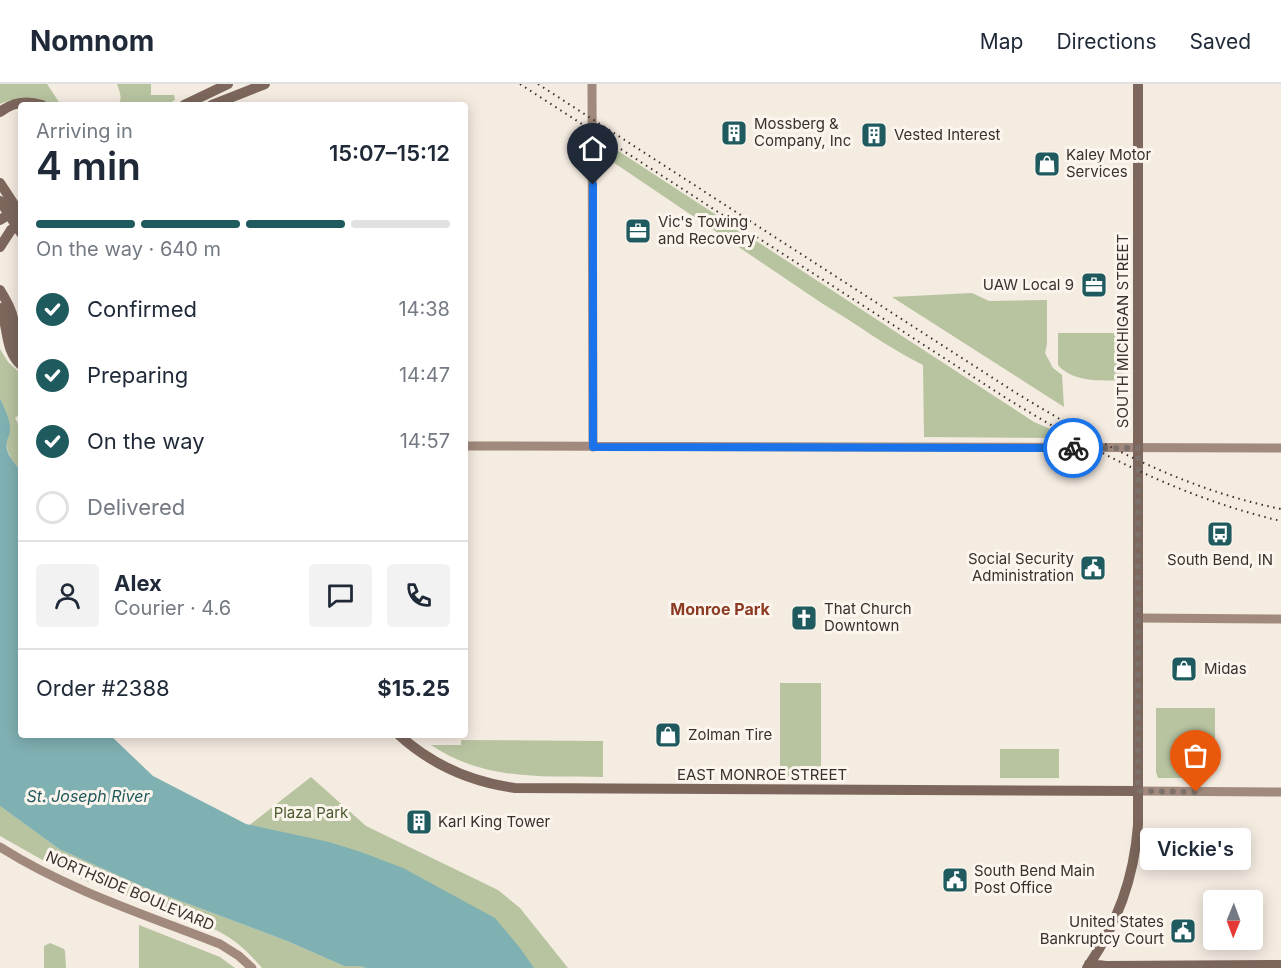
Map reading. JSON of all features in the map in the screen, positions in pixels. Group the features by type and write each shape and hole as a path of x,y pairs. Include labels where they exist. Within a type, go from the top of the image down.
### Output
{"main road":[{"path":"190,102 228,84"},
{"path":"220,102 265,84"},
{"name":"SOUTH MICHIGAN STREET","path":"1088,966 1121,906 1128,887 1137,837 1138,84"},
{"path":"0,112 18,103"},
{"path":"0,183 18,210"},
{"path":"0,201 16,231"},
{"path":"0,220 18,209"},
{"path":"0,236 16,231"},
{"path":"0,247 16,231"},
{"path":"0,290 10,309 18,344"},
{"path":"0,308 11,351 18,362"},
{"name":"EAST MONROE STREET","path":"403,738 422,754 451,770 480,781 515,788 1138,791"},
{"path":"1088,966 1281,965"}],"street":[{"path":"592,84 593,447"},
{"path":"468,446 1281,448"},
{"path":"1138,618 1281,619"},
{"path":"1138,791 1281,792"},
{"name":"NORTHSIDE BOULEVARD","path":"0,847 72,886 220,944 249,965"}],"green space":[{"path":"0,84 47,84 59,102 11,100 0,104"},
{"path":"117,84 151,84 151,95 174,95 175,100 171,102 119,102 120,92"},
{"path":"606,143 1034,422 1062,434 1059,438 924,437 923,365 823,304 604,156"},
{"path":"972,293 989,301 1047,300 1045,353 1053,368 1062,375 1064,407 892,297"},
{"path":"1058,333 1123,333 1123,381 1080,378 1064,371 1058,365"},
{"path":"0,349 8,362 18,371 18,416 15,418 18,424 18,467 8,452 6,443 10,430 0,398"},
{"path":"780,683 821,683 821,778 780,777"},
{"path":"1156,708 1215,708 1215,755 1203,755 1203,778 1158,778 1156,772"},
{"path":"461,740 603,741 603,777 536,776 493,771 451,757 431,745 461,745"},
{"path":"1000,749 1059,749 1059,778 1000,778"},
{"name":"Plaza Park","path":"311,777 366,826 498,890 520,908 568,968 528,968 247,827"},
{"path":"0,806 59,849 146,888 287,941 344,966 366,968 262,968 238,944 217,930 86,881 53,866 0,836"},
{"path":"139,925 220,957 235,968 139,968"},
{"path":"50,943 64,949 66,968 44,968 44,946"}],"water":[{"name":"St. Joseph River","path":"0,398 10,427 7,449 18,467 18,738 113,738 153,776 246,824 329,842 361,852 403,868 495,918 534,968 344,966 287,941 146,888 59,849 0,806"}],"railway":[{"path":"520,84 1038,418 1105,454 1173,486 1208,500 1281,521"},
{"path":"538,84 1013,391 1077,429 1175,477 1281,509"}],"way so far":[{"path":"1073,448 1138,448 1138,791 1196,792"}],"place":[{"name":"Mossberg & Company, Inc","path":"734,133"},
{"name":"Vested Interest","path":"874,135"},
{"name":"Kaley Motor Services","path":"1047,164"},
{"name":"Vic's Towing and Recovery","path":"638,231"},
{"name":"UAW Local 9","path":"1094,285"},
{"name":"South Bend, IN","path":"1220,534"},
{"name":"Social Security Administration","path":"1093,568"},
{"name":"That Church Downtown","path":"804,618"},
{"name":"Midas","path":"1184,669"},
{"name":"Zolman Tire","path":"668,735"},
{"name":"Vickie's","path":"1196,792"},
{"name":"Karl King Tower","path":"419,822"},
{"name":"South Bend Main Post Office","path":"955,880"},
{"name":"United States Bankruptcy Court","path":"1183,931"}],"district":[{"name":"Monroe Park","path":"720,609"}],"route":[{"path":"593,185 593,447 1073,448"}]}
